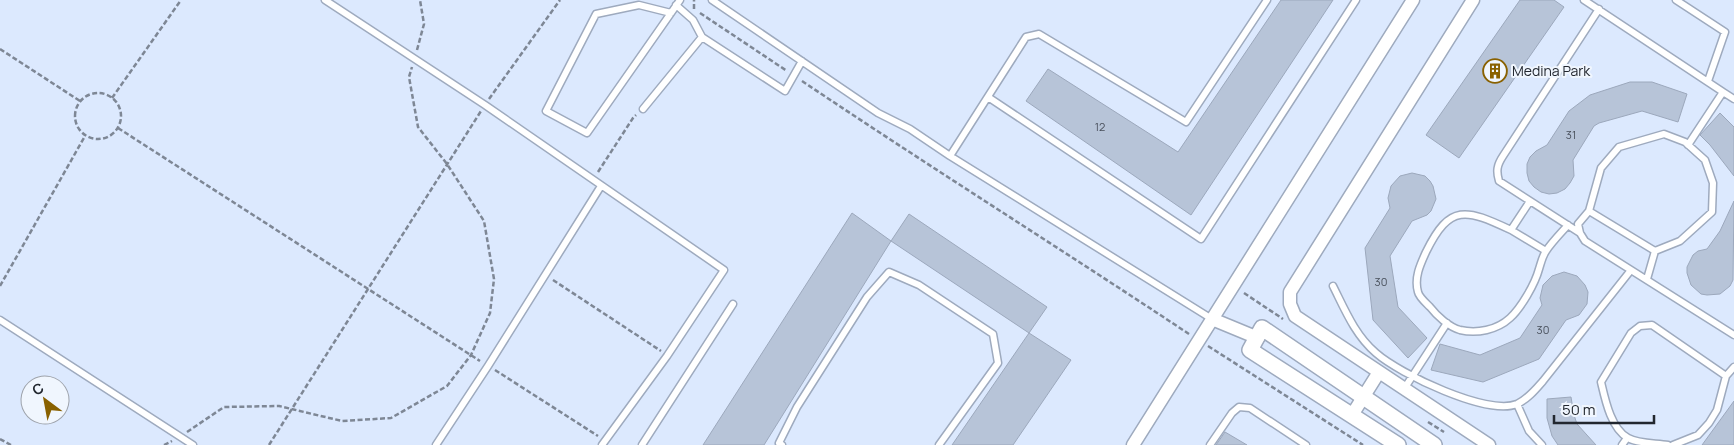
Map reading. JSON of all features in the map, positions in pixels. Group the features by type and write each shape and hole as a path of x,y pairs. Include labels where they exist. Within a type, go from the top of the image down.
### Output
{"street":[{"path":"1473,0 1290,292 1290,304 1295,316 1489,445"},
{"path":"1133,445 1411,1"},
{"path":"1212,319 1258,338"},
{"path":"1398,445 1250,350 1262,328 1434,445"},
{"path":"1352,414 1379,372"}],"lane":[{"path":"325,0 485,105 724,270 667,356 603,443"},
{"path":"712,0 878,113 910,129 950,156 1212,319"},
{"path":"950,156 1026,37 1039,34 1186,122 1267,0"},
{"path":"988,97 1201,239 1356,0"},
{"path":"1584,0 1734,98"},
{"path":"1676,0 1725,32 1708,81"},
{"path":"671,13 639,4 596,14 546,111 587,133 671,13 678,2 693,20 702,37 785,91 802,61"},
{"path":"1580,233 1499,181 1497,174 1498,164 1599,9"},
{"path":"643,109 702,37"},
{"path":"1688,145 1723,92"},
{"path":"1655,251 1680,241 1712,212 1713,183 1705,160 1685,142 1664,134 1619,147 1601,168 1589,211 1578,224 1580,233 1585,241 1734,335"},
{"path":"436,445 601,186"},
{"path":"1510,230 1530,201"},
{"path":"1589,211 1655,251"},
{"path":"1546,251 1510,230 1486,219 1468,215 1450,217 1435,233 1417,270 1418,293 1432,311 1447,323 1460,330 1489,330 1510,318 1524,300 1539,271 1546,251 1568,225"},
{"path":"1647,279 1655,251"},
{"path":"1333,286 1353,328 1376,354 1412,376 1444,392 1495,406 1517,404 1532,394 1631,270"},
{"path":"782,445 779,443 797,407 867,297 889,272 919,286 993,334 998,363 939,445"},
{"path":"642,445 734,304"},
{"path":"0,320 193,445"},
{"path":"1404,389 1447,323"},
{"path":"1668,445 1627,438 1607,409 1601,382 1631,333 1640,326 1652,325 1726,376"},
{"path":"1673,445 1698,435 1709,423 1717,410 1726,376 1734,367"},
{"path":"1517,404 1529,430 1542,445"},
{"path":"1210,445 1232,413 1239,407 1250,408 1306,445"},
{"path":"1622,445 1627,438"}],"path":[{"path":"112,98 181,0"},
{"path":"164,445 224,407 279,406 342,421 391,418 447,386 471,355 490,313 494,279 484,221 447,164 418,128 409,77 424,24 420,0"},
{"path":"270,445 485,105 560,0"},
{"path":"694,0 694,9 871,128 1363,445"},
{"path":"0,49 80,102"},
{"path":"101,94 112,98 121,113 118,128 113,134 100,140 85,136 79,131 75,124 74,116 76,108 86,96 101,94"},
{"path":"593,180 632,118 643,109"},
{"path":"118,128 488,366 603,443"},
{"path":"0,286 85,136"},
{"path":"545,275 667,356"},
{"path":"0,439 11,445"}],"building":[{"path":"1281,0 1333,0 1191,215 1026,101 1048,69 1178,152"},
{"name":"Medina Park","path":"1520,0 1554,0 1564,7 1459,158 1426,135"},
{"path":"1630,82 1652,82 1687,94 1678,122 1642,111 1599,123 1594,126 1573,160 1574,176 1565,189 1549,194 1541,192 1534,187 1529,181 1527,173 1527,164 1530,157 1547,145 1569,111 1590,95"},
{"path":"1720,113 1734,127 1734,176 1700,135"},
{"path":"1412,173 1425,176 1430,181 1436,199 1431,211 1427,215 1412,221 1390,256 1398,307 1427,338 1408,358 1373,320 1365,248 1390,208 1388,198 1391,186 1400,176"},
{"path":"1734,201 1733,280 1730,286 1720,294 1701,294 1691,285 1687,267 1693,255 1698,251 1707,249 1720,231"},
{"path":"852,213 891,241 764,445 703,445"},
{"path":"909,214 1047,307 1029,333 891,241"},
{"path":"1564,272 1577,276 1585,285 1588,292 1587,304 1579,315 1566,320 1539,359 1483,382 1431,370 1440,344 1480,355 1520,338 1542,305 1540,298 1543,285 1552,276"},
{"path":"1029,333 1071,360 1013,445 952,445"},
{"path":"1571,397 1577,424 1596,445 1558,445 1552,436 1547,418 1547,399"},
{"path":"1734,401 1734,445 1702,445"},
{"path":"1225,432 1247,445 1216,445"}],"place":[{"name":"Medina Park","path":"1495,71"}]}
